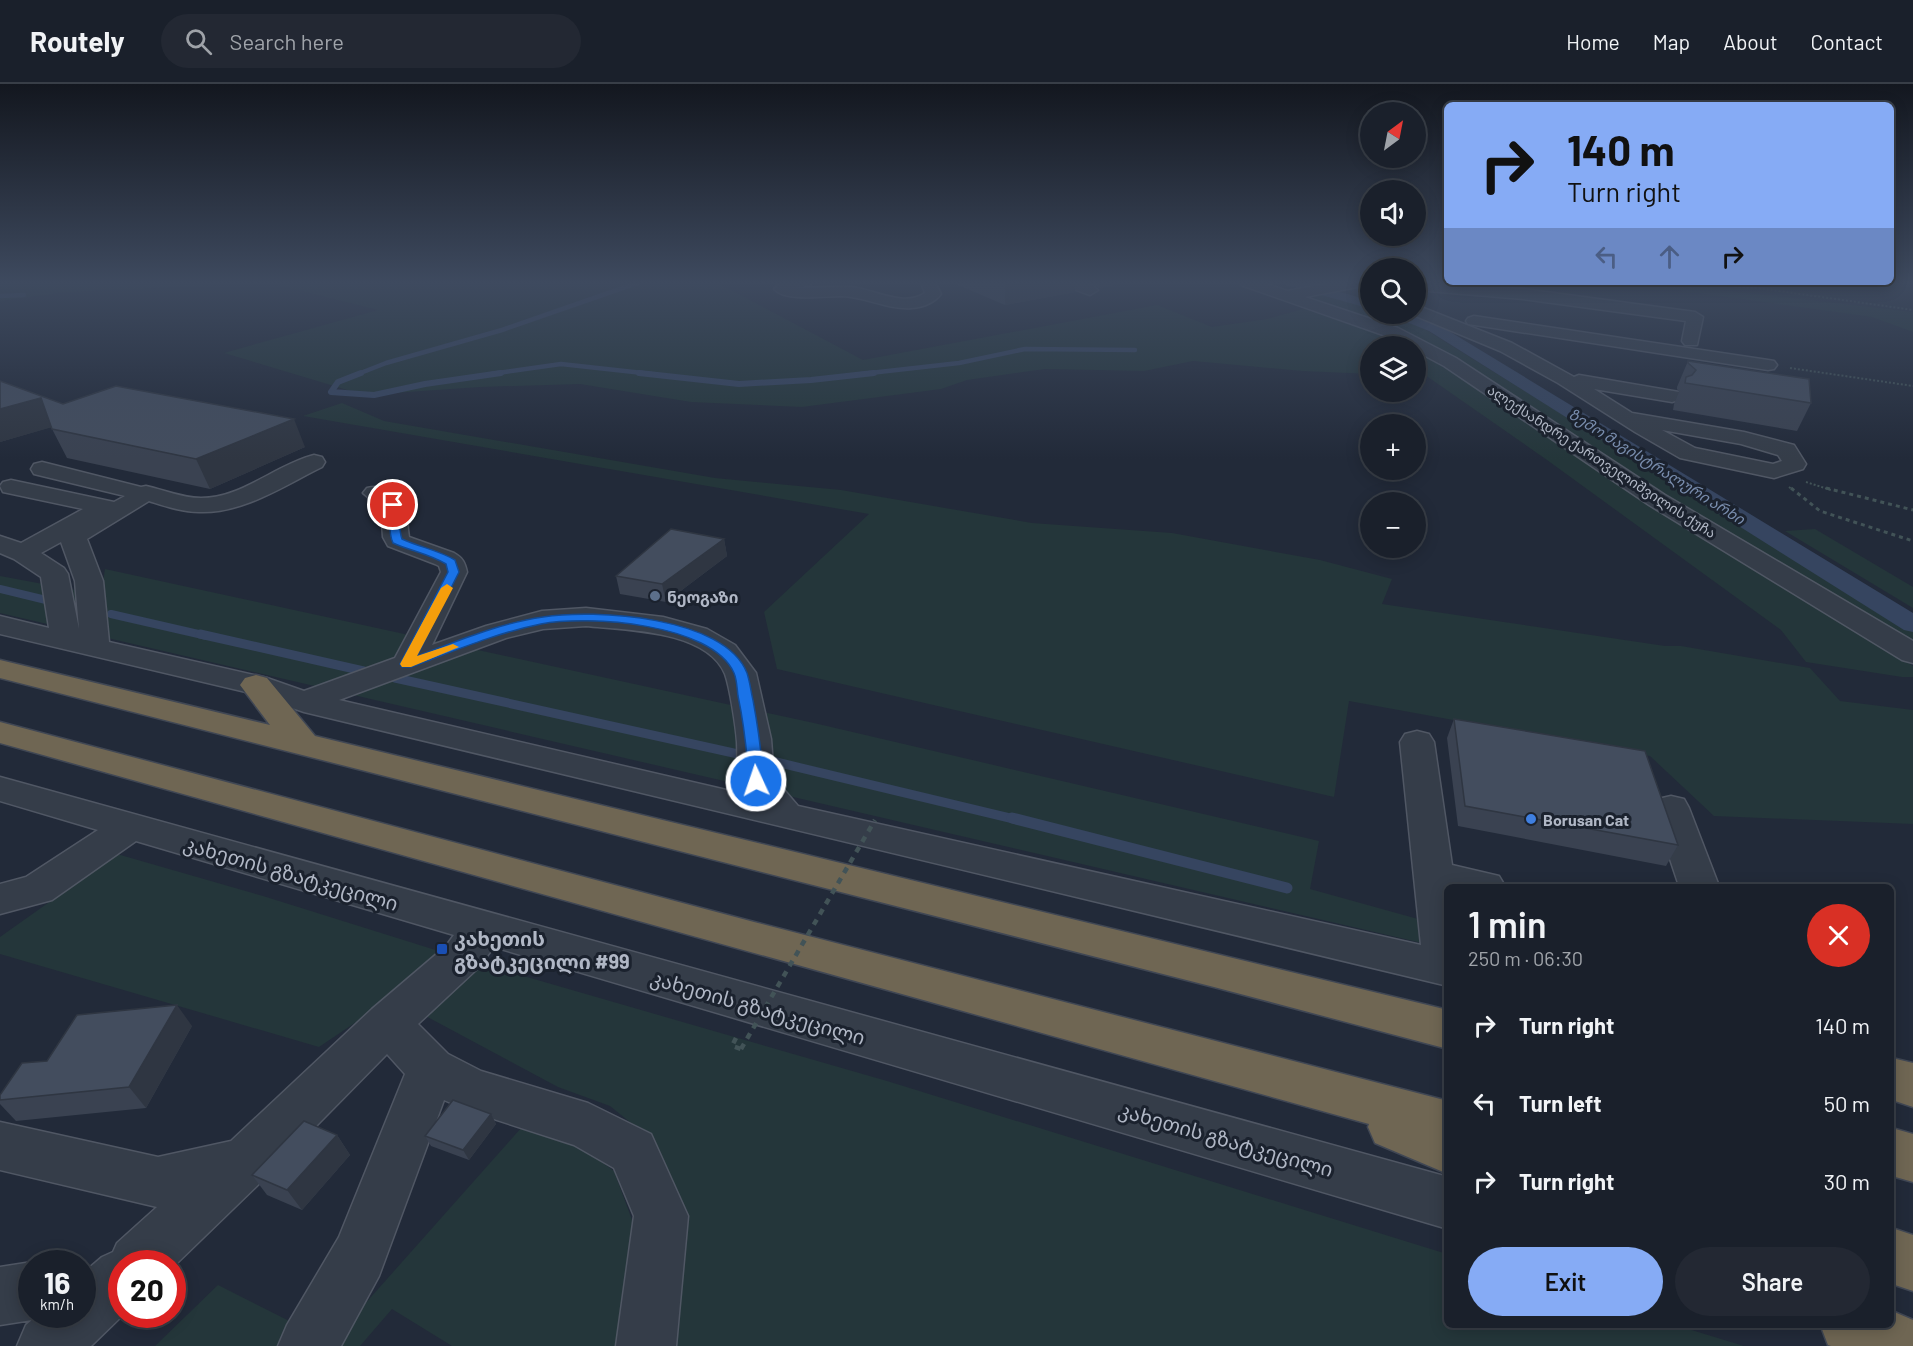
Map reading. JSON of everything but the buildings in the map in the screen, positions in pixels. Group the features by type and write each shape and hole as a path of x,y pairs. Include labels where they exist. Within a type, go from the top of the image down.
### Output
{"highway":[{"path":"0,669 1444,1029"},
{"path":"256,685 304,745"},
{"path":"0,732 754,938 1276,1076 1444,1124"},
{"path":"1214,970 1444,981"},
{"path":"1276,1076 1444,1148"},
{"path":"1894,1080 1913,1085"},
{"path":"1894,1153 1913,1158"},
{"path":"1894,1257 1913,1263"},
{"path":"1894,1324 1913,1325"},
{"path":"1859,1328 1904,1346"}],"street":[{"name":"ალექსანდრე ქართველიშვილის ქუჩა","path":"1409,341 1450,362 1657,500 1913,654"},
{"path":"1493,341 1566,379 1626,418 1688,453 1774,471"},
{"path":"1606,341 1768,365"},
{"path":"1566,379 1672,396"},
{"path":"42,469 195,505 214,504 235,498 314,462"},
{"path":"11,487 105,507 12,549"},
{"path":"80,644 89,581 74,539 146,493"},
{"path":"375,493 393,505 396,518 394,531 397,541 444,558 451,562 454,572 407,664"},
{"path":"12,549 54,574 80,644"},
{"path":"304,702 496,632 542,620 586,617 663,626 697,635 724,651 740,673 754,739 756,781 785,815"},
{"path":"0,625 256,685 304,702 785,815 1444,980"},
{"path":"1417,742 1444,958"},
{"name":"კახეთის გზატკეცილი","path":"0,789 1444,1202"},
{"path":"1671,808 1698,884"},
{"path":"0,899 38,889 130,827"},
{"path":"1433,876 1475,884"},
{"path":"151,1250 246,1162 388,1023 461,958 484,929"},
{"path":"388,1023 431,1069 469,1089 588,1126 633,1150 661,1216 646,1346"},
{"path":"308,1346 359,1256 431,1069"},
{"path":"0,1146 158,1182 246,1162"},
{"path":"96,1301 108,1289"},
{"path":"0,1296 18,1293"},
{"path":"46,1346 66,1328"}],"path":[{"path":"1768,365 1913,386"},
{"path":"1774,471 1854,497 1913,510"},
{"path":"1774,471 1791,490 1820,512 1913,541"},
{"path":"736,1038 732,1046 741,1049 875,820"}],"shaded area":[{"path":"267,341 827,341 863,360 965,341 1360,341 1360,374 1302,371 1193,361 1144,371 1045,369 967,380 941,389 802,407 691,402 580,384 480,387 364,395 224,353"},
{"path":"1426,341 1444,341 1913,631 1913,648 1658,494 1449,360 1426,350"},
{"path":"1426,356 1913,666 1913,677 1806,662 1781,630 1547,460 1426,376"},
{"path":"342,403 384,421 715,478 841,490 1032,523 1172,533 1320,560 1392,579 1382,604 1665,646 1681,646 1810,668 1840,701 1913,710 1913,824 1714,816 1650,756 1349,701 1334,797 777,669 764,612 869,514 303,416"},
{"path":"1815,529 1913,587 1913,608 1785,531"},
{"path":"105,569 814,723 1319,841 1310,889 1418,919 1422,943 0,613 0,576 92,593 103,583"},
{"path":"117,854 263,896 461,958 887,1081 1444,1253 1444,1328 1685,1328 1744,1346 665,1346 652,1140 610,1106 558,1087 392,998 319,1047 0,954 0,937"},
{"path":"522,1127 580,1146 614,1171 638,1236 621,1346 452,1346 392,1309 360,1346 155,1346 174,1328 186,1328 186,1316 218,1285 331,1342"}],"waterway":[{"path":"358,374 386,363 464,341"},
{"name":"ზემო მაგისტრალური არხი","path":"1455,341 1913,624"},
{"path":"861,374 959,363 1025,349 1135,350"},
{"path":"491,374 561,364 652,374"},
{"path":"361,373 338,382 331,392 374,395 425,384 501,373"},
{"path":"639,373 739,384 811,380 874,373"},
{"path":"0,589 46,600"},
{"path":"111,614 207,636"},
{"path":"200,634 368,672"},
{"path":"395,678 738,754"},
{"path":"772,761 1018,820"},
{"path":"1012,818 1287,888"}],"slow traffic":[{"path":"447,588 407,664 453,647"}],"place":[{"name":"ნეოგაზი","path":"655,596"},
{"name":"Borusan Cat","path":"1531,819"},
{"name":"კახეთის გზატკეცილი #99","path":"442,949"}],"route":[{"path":"393,505 396,518 394,531 397,541 414,549 437,554 451,562 454,572 407,664 496,632 542,620 586,617 621,620 663,626 697,635 724,651 740,673 754,739 756,781"}]}
